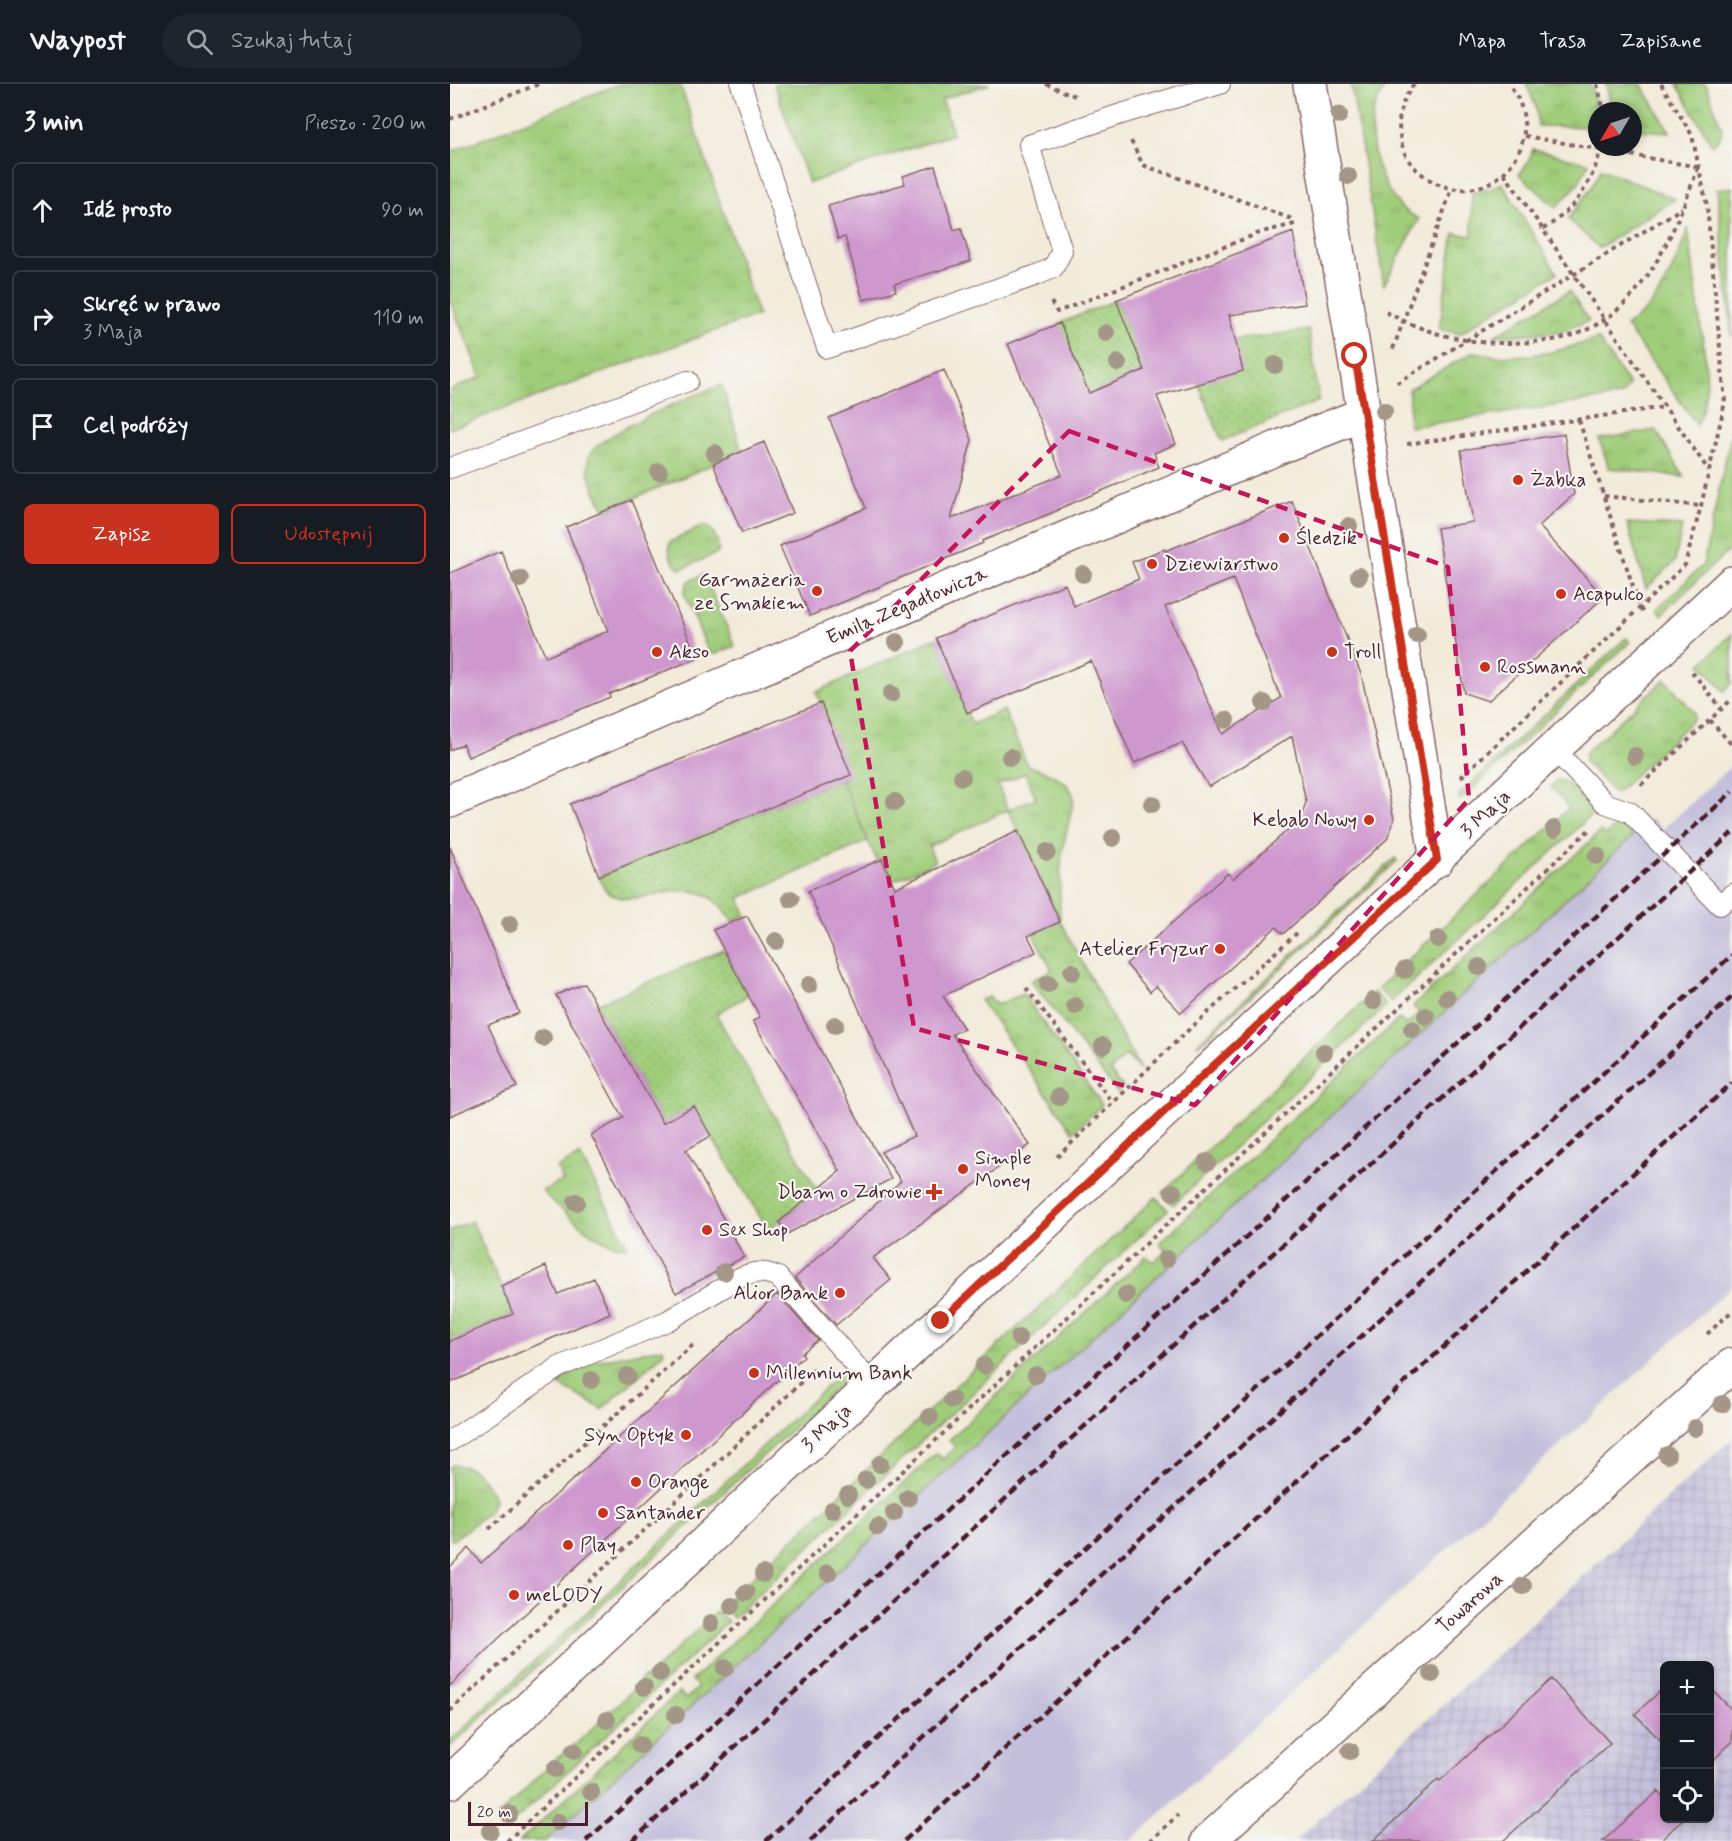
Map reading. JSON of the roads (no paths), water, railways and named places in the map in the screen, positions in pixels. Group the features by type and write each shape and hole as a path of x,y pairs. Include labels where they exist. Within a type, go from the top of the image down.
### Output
{"street":[{"path":"1310,84 1437,860"},
{"name":"Emila Zegadłowicza","path":"450,801 1277,448 1364,414"},
{"name":"3 Maja","path":"450,1782 1185,1092 1437,860 1732,583"},
{"name":"Towarowa","path":"1208,1841 1732,1365"}],"lane":[{"path":"741,84 827,348 1053,268 1062,251 1029,145 1220,84"},
{"path":"450,468 688,381"},
{"path":"1555,750 1605,802 1630,812 1720,905 1732,894"},
{"path":"450,1441 559,1367 667,1321 753,1272 767,1272 778,1278 873,1385"}],"railway":[{"path":"586,1841 1732,792"},
{"path":"632,1841 1732,833"},
{"path":"766,1841 1732,955"},
{"path":"810,1841 1732,997"},
{"path":"904,1841 1732,1083"}],"place":[{"name":"Żabka","path":"1518,480"},
{"name":"Śledzik","path":"1284,538"},
{"name":"Dziewiarstwo","path":"1152,564"},
{"name":"Garmażeria ze Smakiem","path":"817,591"},
{"name":"Acapulco","path":"1561,594"},
{"name":"Akso","path":"657,652"},
{"name":"Troll","path":"1332,652"},
{"name":"Rossmann","path":"1485,667"},
{"name":"Kebab Nowy","path":"1369,820"},
{"name":"Atelier Fryzur","path":"1220,949"},
{"name":"Simple Money","path":"963,1169"},
{"name":"Dbam o Zdrowie","path":"934,1192"},
{"name":"Sex Shop","path":"707,1230"},
{"name":"Alior Bank","path":"840,1293"},
{"name":"Millennium Bank","path":"754,1373"},
{"name":"Syn Optyk","path":"686,1435"},
{"name":"Orange","path":"636,1482"},
{"name":"Santander","path":"603,1513"},
{"name":"Play","path":"568,1545"},
{"name":"meLODY","path":"514,1595"}]}
